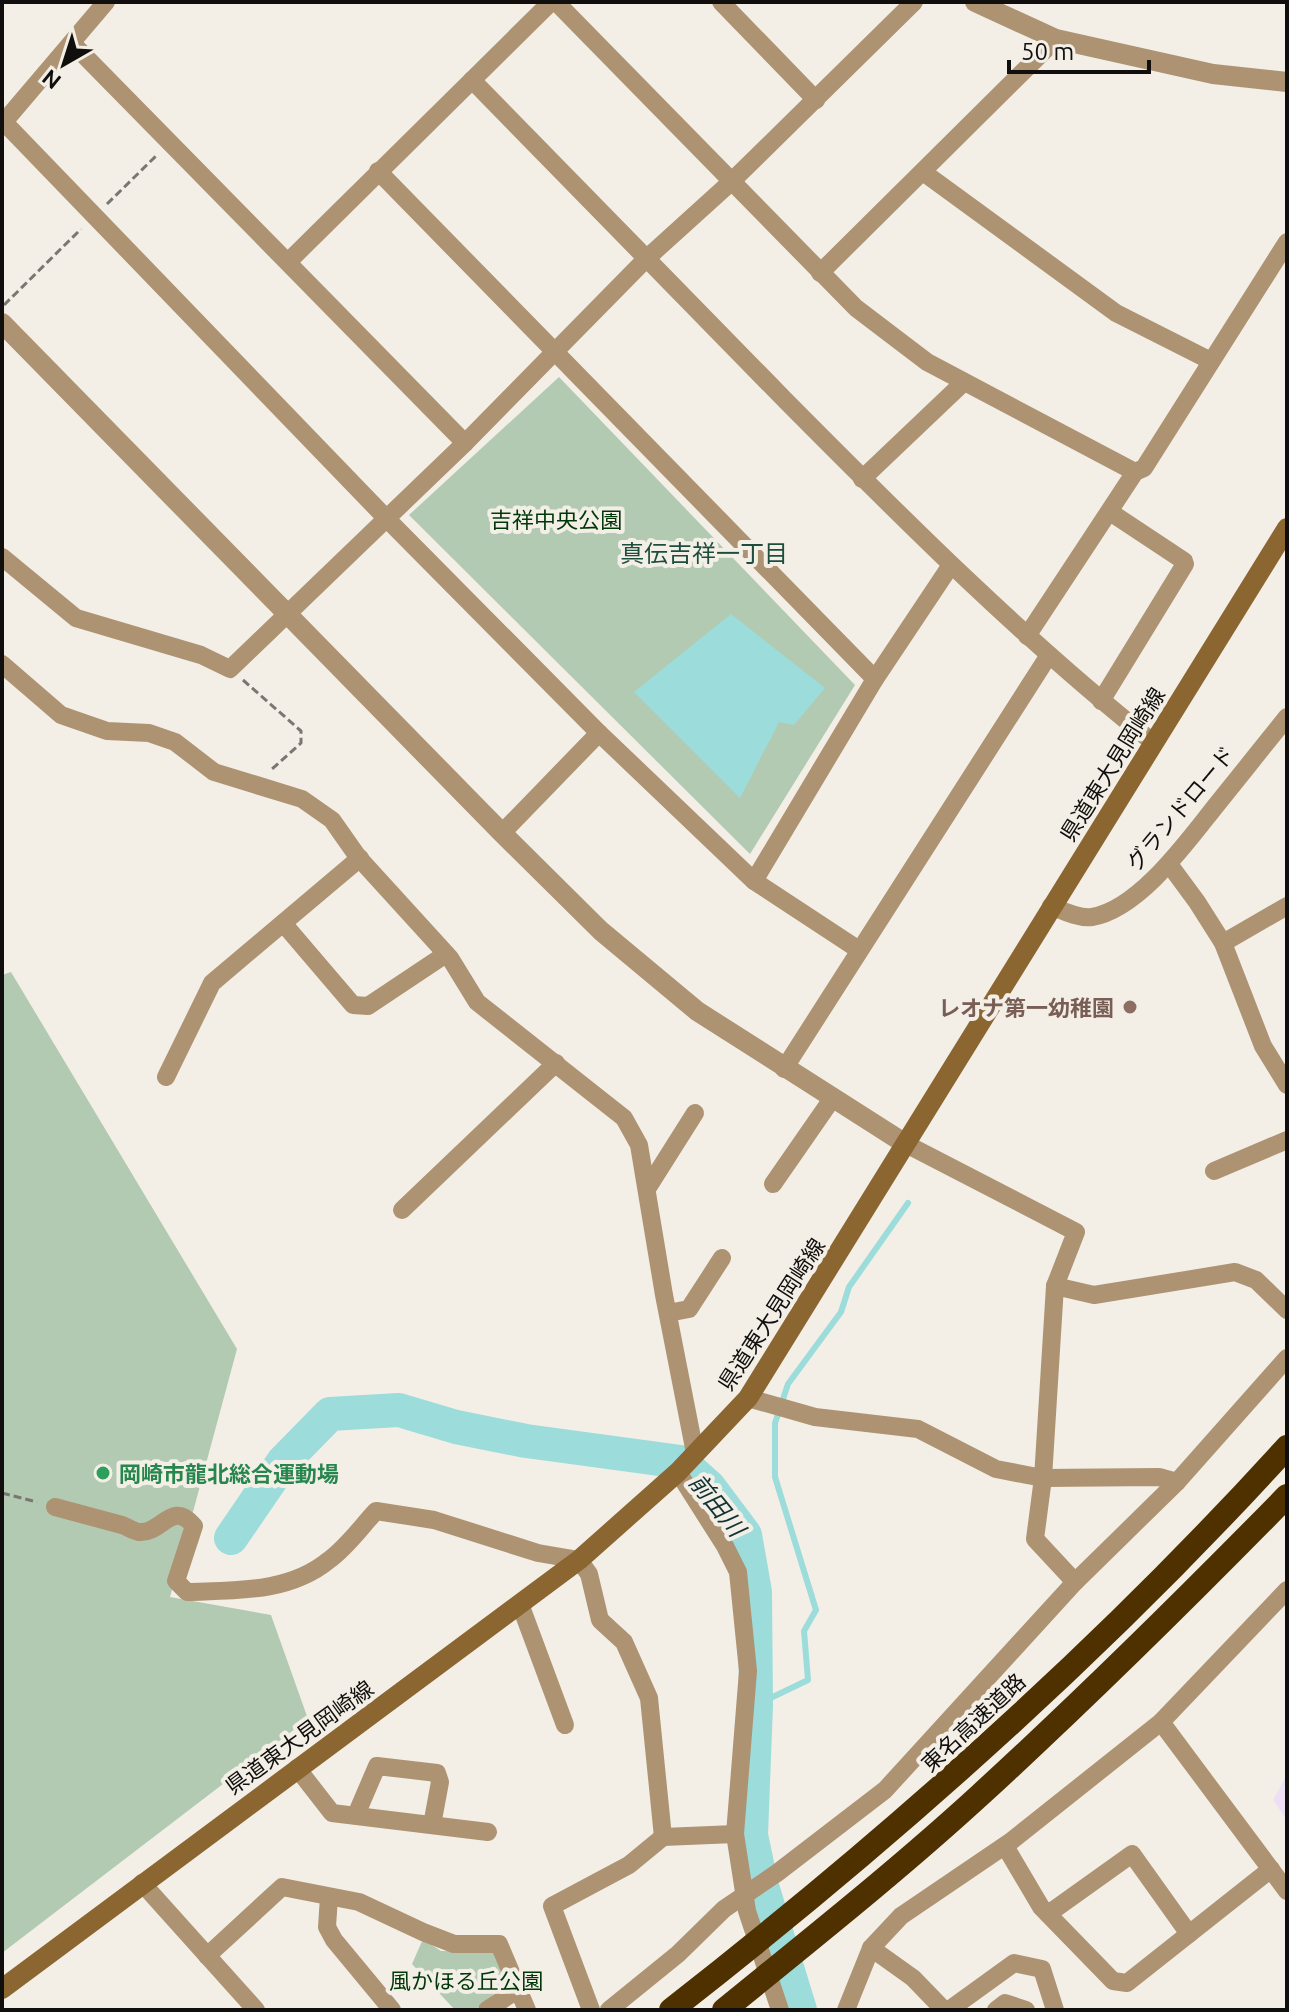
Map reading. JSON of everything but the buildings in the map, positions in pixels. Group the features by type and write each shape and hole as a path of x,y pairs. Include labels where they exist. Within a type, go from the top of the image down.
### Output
{"highway":[{"name":"東名高速道路","path":"671,2010 819,1891 955,1775 1109,1630 1287,1447"},
{"path":"728,2007 977,1798 1122,1662 1287,1496"}],"main road":[{"name":"県道東大見岡崎線","path":"2,1989 579,1560 678,1472 748,1398 1287,528"}],"street":[{"path":"106,2 3,121 386,518 599,733 754,881 859,950"},
{"path":"288,262 554,2 820,273 883,330 927,362 1135,472"},
{"path":"721,2 816,100"},
{"path":"2,557 76,618 201,655 230,669 465,443 646,259 731,182 914,2"},
{"path":"975,2 1056,39 1213,74 1287,82"},
{"path":"820,273 1056,39"},
{"path":"72,43 465,443"},
{"path":"472,80 862,479 1027,636 1154,743"},
{"path":"378,171 875,679"},
{"path":"923,172 1116,313 1211,361"},
{"path":"1027,636 1135,472 1144,468 1287,242"},
{"path":"2,323 502,833 613,941 697,1011 784,1069 904,1143 1076,1232 1055,1286 1043,1478 1035,1539 1075,1582"},
{"path":"862,479 964,382"},
{"path":"1101,701 1185,564 1110,512"},
{"path":"754,881 875,679 951,565"},
{"path":"784,1069 1049,655"},
{"path":"2,664 61,715 107,731 149,733 175,742 214,772 302,799 332,820 360,858 446,954 477,1002 624,1118 639,1145 695,1453"},
{"name":"グランドロード","path":"1051,906 1069,914 1092,917 1143,890 1169,864 1287,717"},
{"path":"502,833 599,733"},
{"path":"166,1077 212,983 360,858"},
{"path":"1169,864 1223,943 1263,1046 1287,1085"},
{"path":"1223,943 1287,906"},
{"path":"283,923 353,1005 368,1006 446,954"},
{"path":"402,1210 556,1063"},
{"path":"773,1184 832,1099"},
{"path":"647,1189 695,1113"},
{"path":"1214,1171 1287,1140"},
{"path":"668,1313 689,1309 722,1258"},
{"path":"1055,1286 1094,1295 1235,1272 1256,1280 1287,1310"},
{"path":"609,2010 678,1954 724,1909 777,1873 885,1790 1075,1582 1177,1482 1287,1358"},
{"path":"748,1398 815,1417 918,1429 996,1469 1043,1478 1159,1477 1177,1482"},
{"path":"678,1472 738,1572 748,1671 735,1834 747,1911 780,2010"},
{"path":"55,1507 140,1532 168,1518 188,1518 194,1526 176,1581 187,1592 260,1589 292,1582 329,1560 376,1511 434,1520 538,1553 579,1560 589,1574 600,1620 624,1642 649,1698 663,1837"},
{"path":"846,2010 871,1948 901,1916 1005,1846 1161,1722 1287,1590"},
{"path":"520,1604 565,1725"},
{"path":"1161,1722 1287,1891"},
{"path":"356,1815 377,1766 437,1773 440,1782 432,1825"},
{"path":"297,1768 332,1813 488,1832"},
{"path":"591,2010 552,1906 629,1865 663,1837 735,1834"},
{"path":"1005,1846 1041,1907 1113,1981 1127,1983 1271,1869"},
{"path":"1048,1914 1132,1854 1189,1934"},
{"path":"142,1883 256,2010"},
{"path":"207,1956 282,1887 359,1902 454,1944 499,1944 527,2010"},
{"path":"329,1897 327,1927 334,1940 392,2010"},
{"path":"871,1948 913,1978 946,2010 1014,1963 1042,1969 1055,2010"},
{"path":"487,2010 517,1990"},
{"path":"996,2010 1005,2003 1026,2010"}],"path":[{"path":"230,669 301,731 303,737 301,743 254,785"},
{"path":"2,1493 55,1507"}],"shaded area":[{"path":"1287,1774 1287,1820 1273,1800"}],"green space":[{"name":"吉祥中央公園","path":"559,377 855,685 750,854 409,515"},
{"name":"岡崎市龍北総合運動場","path":"11,972 237,1349 170,1597 271,1615 308,1719 2,1953 2,975"},
{"name":"風かほる丘公園","path":"423,1939 441,1951 493,1951 508,1982 475,2010 455,2010 412,1964"}],"water":[{"path":"731,614 825,688 794,725 779,722 740,798 634,692"}],"waterway":[{"path":"756,1705 808,1680 804,1631 816,1610 775,1477 775,1423 788,1384 841,1312 849,1287 908,1203"},
{"name":"前田川","path":"231,1538 283,1462 330,1414 399,1410 456,1427 526,1441 681,1462 709,1487 745,1535 755,1592 756,1705 751,1835 761,1883 800,2010"}],"place":[{"name":"レオナ第一幼稚園","path":"1130,1007"},
{"name":"岡崎市龍北総合運動場","path":"103,1473"}],"district":[{"name":"真伝吉祥一丁目","path":"704,553"}]}
